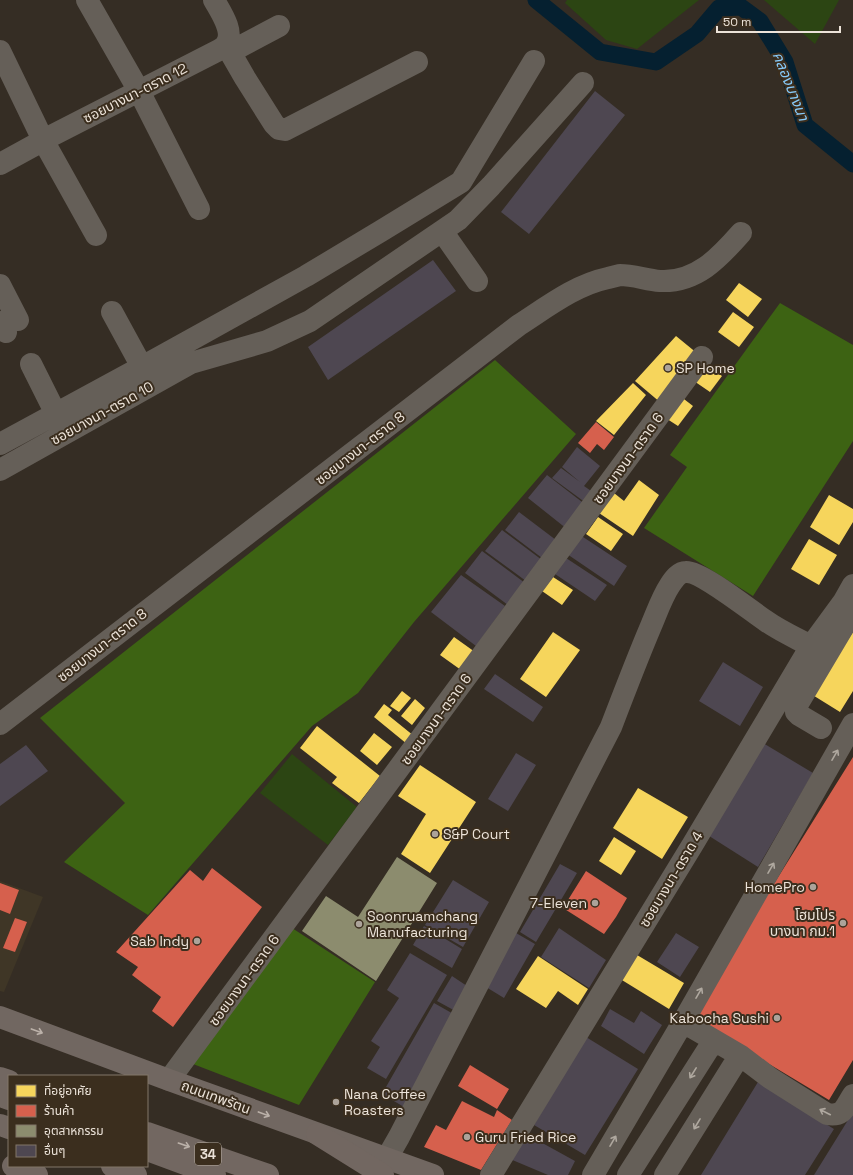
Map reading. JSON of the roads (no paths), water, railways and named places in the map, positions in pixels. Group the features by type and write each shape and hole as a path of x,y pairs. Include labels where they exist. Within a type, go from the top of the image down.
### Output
{"highway":[{"name":"34","path":"148,1132 268,1175"},
{"path":"317,1134 385,1167"},
{"path":"148,1150 215,1175"},
{"path":"16,1167 37,1175"},
{"path":"115,1167 136,1175"}],"main road":[{"name":"ถนนเทพรัตน","path":"0,1017 317,1134"},
{"path":"385,1167 433,1175"}],"street":[{"path":"87,0 139,91 199,209"},
{"path":"214,0 229,31 228,48 274,124 279,129 285,130 417,62"},
{"name":"ซอยบางนา-ตราด 12","path":"0,164 43,140 219,50 228,48 279,26"},
{"path":"0,51 43,140 96,236"},
{"path":"0,444 142,368 306,276 381,232 461,182 534,61"},
{"name":"ซอยบางนา-ตราด 10","path":"0,470 191,363 267,342 310,321 458,220 491,186 583,82"},
{"path":"442,231 477,281"},
{"name":"ซอยบางนา-ตราด 8","path":"0,724 519,325 552,303 578,289 600,280 620,275 661,281 678,280 694,275 713,262 741,234"},
{"path":"0,286 8,324"},
{"path":"112,312 142,368"},
{"name":"ซอยบางนา-ตราด 6","path":"169,1080 702,357"},
{"path":"31,364 56,414"},
{"path":"385,1167 399,1137 611,727 659,609 669,586 676,577 679,574 687,572 700,576 767,622 811,646"},
{"path":"821,728 799,715 796,712 796,707 850,610"},
{"name":"ซอยบางนา-ตราด 4","path":"490,1175 689,851 811,646 850,610"},
{"path":"593,1175 683,1022 853,724"},
{"path":"683,1022 741,1056 770,1078 827,1114 835,1116 843,1111 853,1095"},
{"path":"628,1175 714,1040"},
{"path":"665,1175 733,1066 741,1056"}],"waterway":[{"name":"คลองบางนา","path":"536,0 600,52 656,62 697,34 719,8 741,7 760,21 785,62 805,125 853,164"}],"place":[{"name":"SP Home","path":"668,368"},
{"name":"S&P Court","path":"435,834"},
{"name":"HomePro","path":"813,887"},
{"name":"7-Eleven","path":"595,903"},
{"name":"โฮมโปร บางนา กม.1","path":"843,923"},
{"name":"Soonruamchang Manufacturing","path":"359,924"},
{"name":"Sab Indy","path":"197,941"},
{"name":"Kabocha Sushi","path":"777,1018"},
{"name":"Nana Coffee Roasters","path":"336,1102"},
{"name":"Guru Fried Rice","path":"467,1137"}]}
